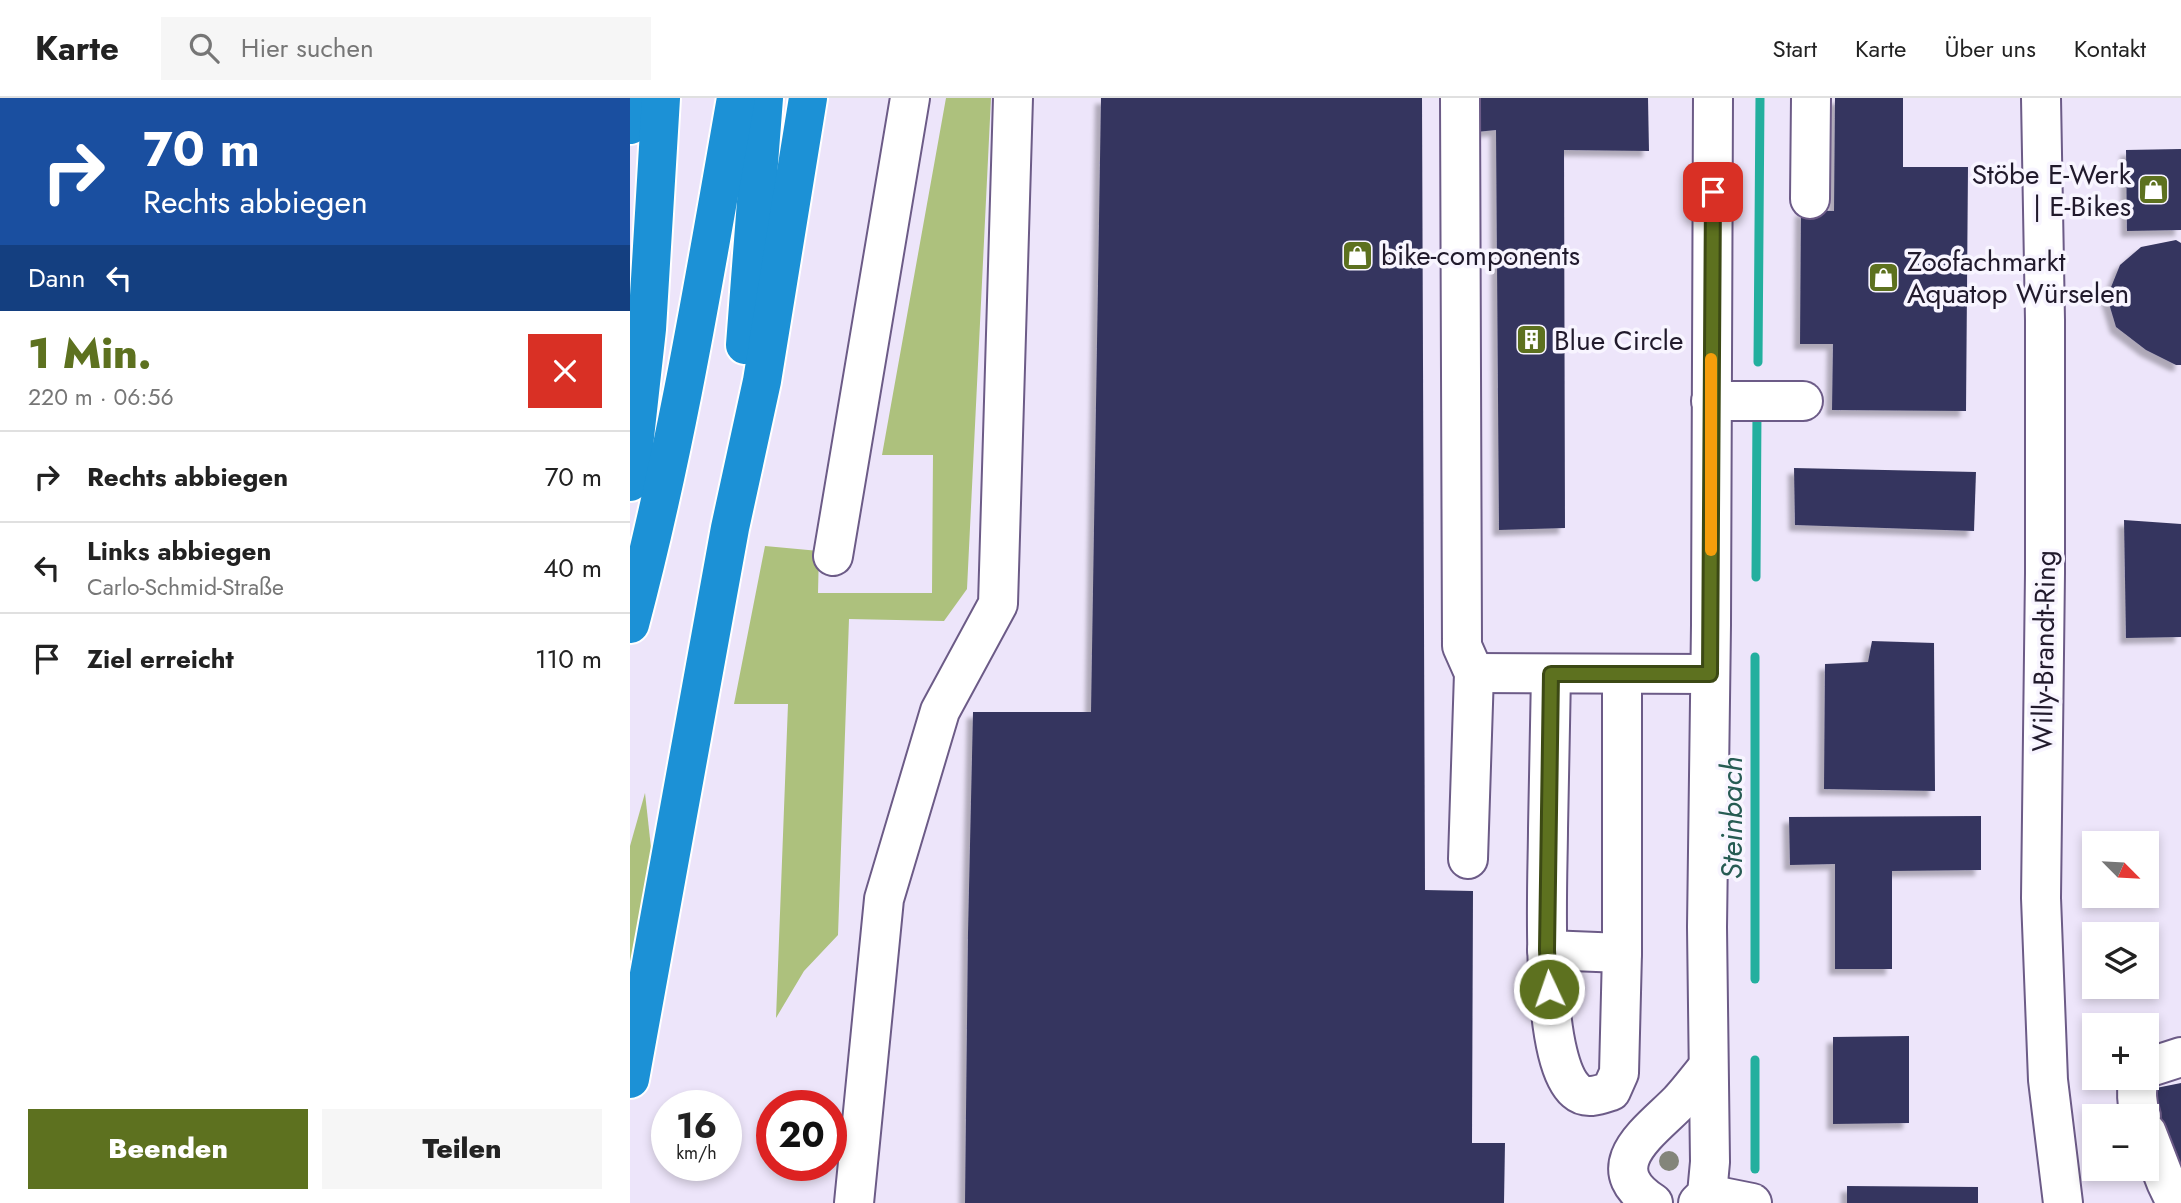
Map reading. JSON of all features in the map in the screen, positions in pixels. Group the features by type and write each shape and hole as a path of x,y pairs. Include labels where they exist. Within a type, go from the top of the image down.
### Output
{"highway":[{"path":"630,125 634,98"},
{"path":"630,481 647,329 661,98"},
{"path":"630,624 648,557 668,463 736,98"},
{"path":"730,528 764,98"},
{"path":"630,1079 730,528 762,381 808,98"}],"street":[{"path":"833,556 910,98"},
{"path":"854,1203 884,899 940,711 998,604 1013,98"},
{"path":"1461,98 1462,646 1474,673 1468,859"},
{"path":"1713,98 1708,1067 1710,1162 1702,1198 1752,1203"},
{"path":"1810,199 1811,98"},
{"name":"Willy-Brandt-Ring","path":"2041,98 2045,293 2045,573 2041,898 2049,1080 2063,1203"},
{"path":"1711,401 1804,401"},
{"path":"1474,673 1710,674"},
{"path":"1551,674 1547,950 1550,1009 1562,1071 1576,1092 1593,1097 1611,1091 1619,1073 1622,675"},
{"path":"1547,950 1622,953"},
{"path":"2159,1064 2181,1057"},
{"path":"1642,1200 1629,1175 1630,1159 1635,1148 1708,1067"},
{"path":"2159,1164 2176,1203"}],"green space":[{"path":"946,98 991,98 967,589 944,621 849,619 838,935 804,971 776,1018 788,704 734,704 765,546 819,551 818,593 932,593 933,455 882,455"},
{"path":"645,793 652,857 630,980 630,846"}],"building":[{"path":"1101,98 1422,98 1425,890 1473,891 1472,1143 1505,1143 1504,1203 965,1203 973,712 1091,712"},
{"name":"Blue Circle","path":"1474,98 1648,98 1649,151 1564,150 1565,528 1499,530 1496,130 1476,132"},
{"name":"Zoofachmarkt Aquatop Würselen","path":"1835,98 1903,98 1903,167 1968,167 1966,411 1832,410 1833,344 1800,344 1801,210 1834,211"},
{"name":"Stöbe E-Werk | E-Bikes","path":"2181,149 2181,230 2127,231 2126,150"},
{"path":"2176,240 2181,243 2181,365 2146,350 2116,327 2107,297 2120,265 2141,247"},
{"path":"1794,468 1976,472 1974,531 1795,525"},
{"path":"2124,520 2181,524 2181,637 2126,638"},
{"path":"1872,641 1934,643 1935,791 1824,789 1825,664 1868,662"},
{"path":"1981,816 1981,870 1892,871 1892,969 1835,969 1835,864 1790,865 1789,817"},
{"path":"1909,1036 1909,1123 1833,1124 1833,1037"},
{"path":"2181,1083 2181,1175 2159,1112 2159,1104 2156,1104 2151,1090 2159,1090 2159,1087"},
{"path":"1847,1186 1978,1187 1978,1203 1847,1203"}],"waterway":[{"name":"Steinbach","path":"1758,362 1760,98"},
{"name":"Steinbach","path":"1756,577 1757,410"},
{"name":"Steinbach","path":"1755,657 1755,979"},
{"name":"Steinbach","path":"1755,1060 1755,1169"}],"slow traffic":[{"path":"1711,359 1711,550"}],"place":[{"name":"Stöbe E-Werk | E-Bikes","path":"2154,190"},
{"name":"bike-components","path":"1358,255"},
{"name":"Zoofachmarkt Aquatop Würselen","path":"1884,277"},
{"name":"Blue Circle","path":"1531,340"}],"route":[{"path":"1549,989 1547,950 1551,674 1710,674 1713,192"}]}
